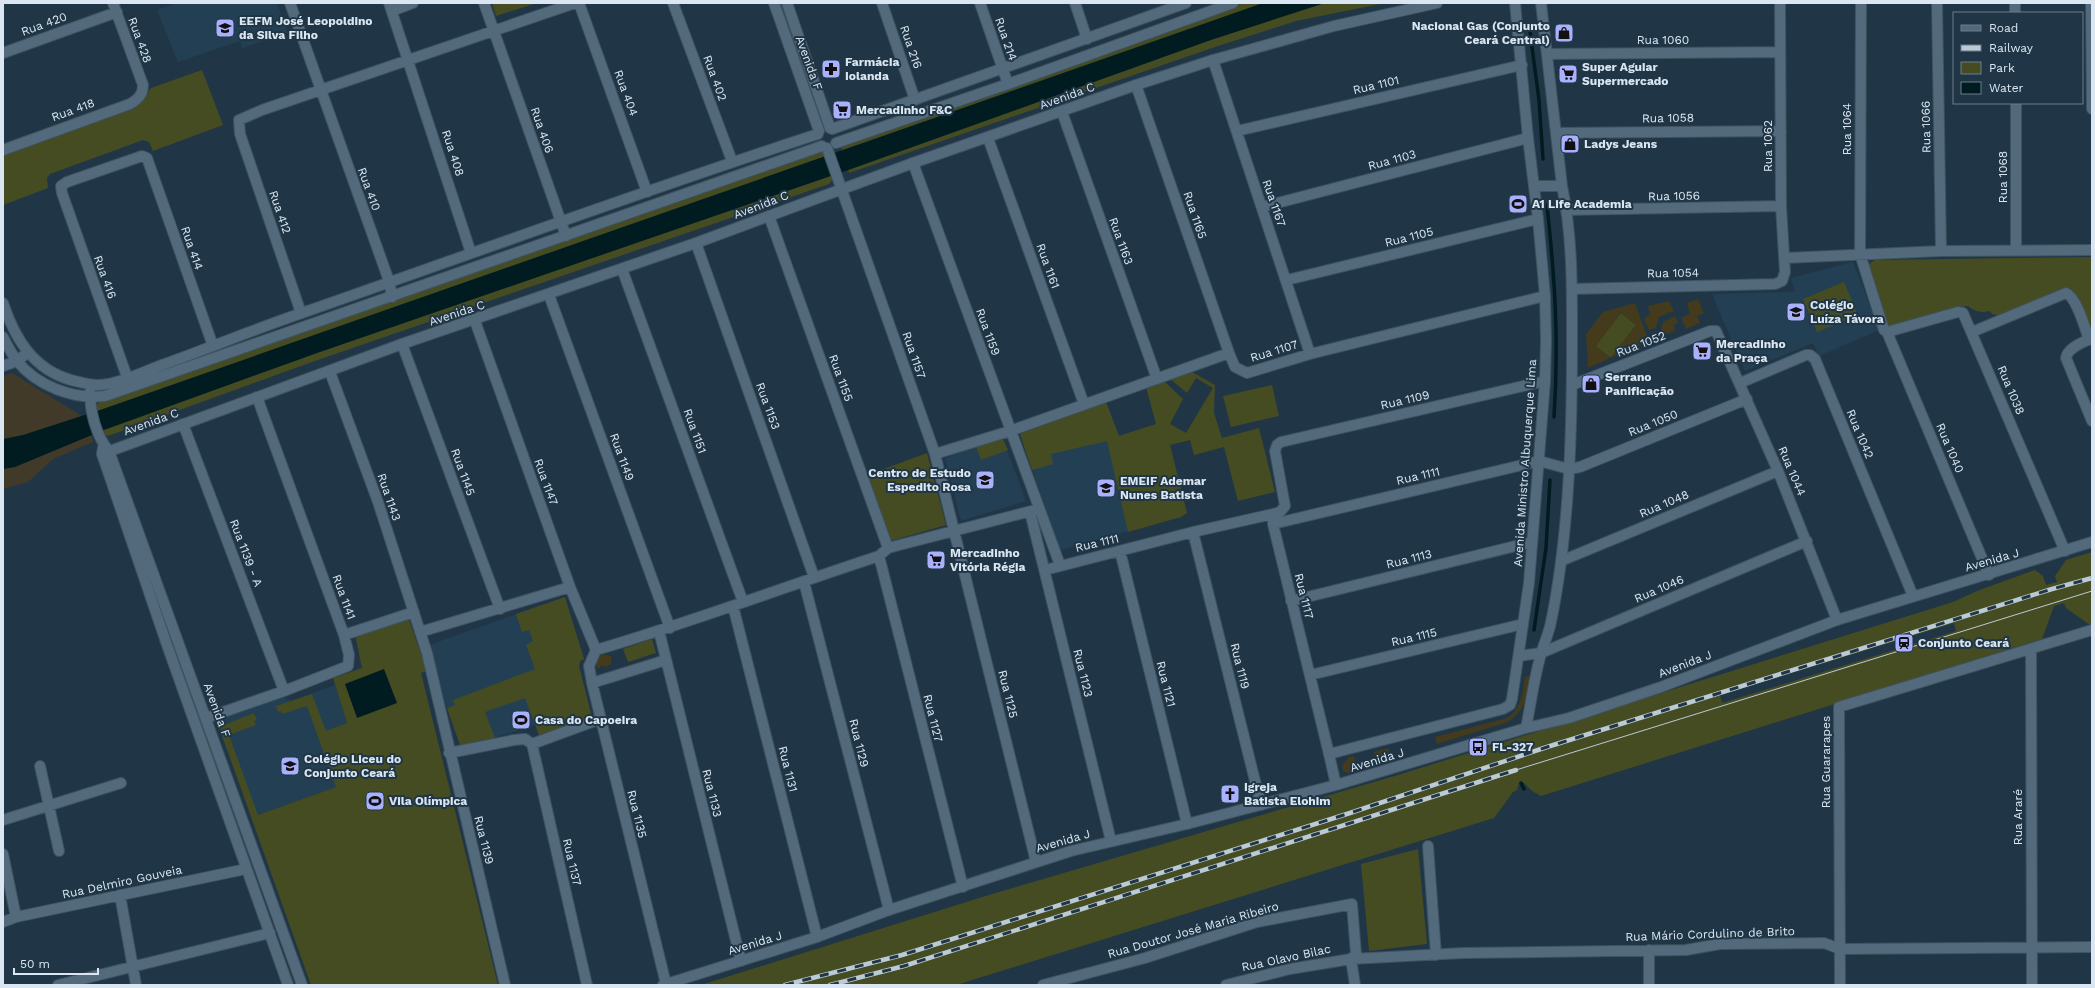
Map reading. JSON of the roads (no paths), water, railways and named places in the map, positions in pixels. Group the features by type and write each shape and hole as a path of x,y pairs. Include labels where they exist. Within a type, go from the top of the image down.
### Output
{"street":[{"name":"Rua 410","path":"290,3 389,281 392,297"},
{"path":"390,7 413,3"},
{"name":"Rua 406","path":"484,3 566,236"},
{"path":"320,90 494,32 575,3"},
{"name":"Rua 404","path":"579,3 647,192"},
{"name":"Rua 402","path":"673,3 732,162"},
{"name":"Avenida F","path":"774,3 819,132"},
{"name":"Avenida F","path":"787,3 831,128"},
{"name":"Rua 216","path":"882,3 915,100"},
{"name":"Rua 214","path":"980,3 1008,84"},
{"path":"1074,3 1087,39"},
{"path":"3,303 19,341 27,353 53,374 99,385 127,377 301,313 349,297 389,281 819,132 824,128 831,128 915,100 1087,39 1172,5 1186,3"},
{"path":"3,337 18,361 32,374 46,383 67,394 90,398 105,396 138,386 566,236 829,148 1233,3"},
{"name":"Avenida C","path":"104,448 183,424 330,372 402,344 475,321 549,295 696,243 843,188 1136,85 1213,60 1334,26 1437,3"},
{"name":"Avenida Ministro Albuquerque Lima","path":"1329,754 1503,709 1510,705 1512,699 1519,656 1532,542 1545,381 1545,296 1515,3"},
{"path":"1526,728 1541,653 1551,623 1561,561 1569,469 1572,385 1572,289 1567,210 1562,186 1541,3"},
{"name":"Rua 1062","path":"1775,284 1782,281 1785,272 1781,206 1780,3"},
{"name":"Rua 1064","path":"1861,3 1860,254 1884,330 1887,332"},
{"name":"Rua 1066","path":"1937,3 1941,251"},
{"path":"2091,3 2092,109"},
{"name":"Rua 408","path":"390,7 409,60 471,253"},
{"name":"Rua 420","path":"3,53 115,8"},
{"name":"Rua 428","path":"115,8 143,86"},
{"name":"Rua 1060","path":"1547,54 1780,52"},
{"name":"Rua 1167","path":"1213,60 1287,280 1310,354"},
{"name":"Rua 1101","path":"1237,131 1522,65"},
{"name":"Rua 1165","path":"1136,85 1229,353"},
{"name":"Rua 418","path":"3,150 130,104 143,92 143,86"},
{"name":"Rua 412","path":"301,313 240,134 238,124 240,119 320,90"},
{"name":"Rua 1068","path":"2016,104 2016,250"},
{"name":"Rua 1163","path":"1062,112 1157,379"},
{"path":"829,148 837,135 831,128"},
{"name":"Rua 1058","path":"1556,133 1781,131"},
{"path":"819,132 818,141 829,148"},
{"name":"Rua 1161","path":"988,138 1084,404"},
{"name":"Rua 1103","path":"1262,207 1528,138"},
{"name":"Rua 1157","path":"829,148 935,454 955,532"},
{"name":"Rua 416","path":"127,377 62,193 61,186 67,182 142,156 147,158"},
{"name":"Rua 414","path":"147,158 213,346"},
{"name":"Rua 1159","path":"914,163 1010,431 1034,510 1060,565"},
{"path":"1534,186 1562,186"},
{"name":"Rua 1056","path":"1567,210 1678,210 1781,206"},
{"name":"Rua 1155","path":"769,216 888,548"},
{"name":"Rua 1105","path":"1287,280 1538,219"},
{"name":"Rua 1153","path":"696,243 814,577"},
{"path":"1785,258 1941,251 2092,250"},
{"name":"Rua 1151","path":"622,269 738,604"},
{"name":"Rua 1054","path":"1572,289 1775,284"},
{"path":"1972,332 2066,293 2074,301 2090,339 2070,350 2066,354 2066,358 2092,421"},
{"name":"Rua 1149","path":"549,295 670,628"},
{"name":"Rua 1107","path":"1229,353 1235,367 1247,373 1310,354 1545,296"},
{"name":"Rua 1038","path":"1887,332 1958,312 1963,313 2065,551"},
{"name":"Rua 1147","path":"475,321 570,587 596,650"},
{"name":"Rua 1052","path":"1572,385 1710,331 1714,330 1719,334"},
{"name":"Rua 1040","path":"1887,332 1989,575"},
{"name":"Rua 1044","path":"1719,334 1778,471 1838,620"},
{"name":"Rua 1145","path":"402,344 500,609"},
{"path":"3,366 18,361 27,353"},
{"path":"935,454 1010,431 1229,353"},
{"name":"Rua 1042","path":"1740,383 1806,355 1810,354 1815,359 1913,596"},
{"name":"Rua 1143","path":"330,372 378,502 420,632"},
{"name":"Rua 1109","path":"1273,519 1285,506 1275,452 1277,445 1281,442 1545,381"},
{"path":"90,384 91,410 104,448"},
{"name":"Rua 1141","path":"206,718 284,691 348,666 349,655 344,634 258,397"},
{"name":"Rua 1050","path":"1569,469 1588,464 1747,399"},
{"name":"Rua 1139 - A","path":"183,424 284,691"},
{"name":"Avenida F","path":"104,448 178,642 302,985"},
{"name":"Avenida F","path":"104,448 167,645 288,985"},
{"name":"Rua 1111","path":"1045,570 1193,532 1273,519 1539,461 1569,469"},
{"name":"Rua 1048","path":"1561,561 1778,471"},
{"path":"596,650 670,628 804,582 814,577 879,556 888,548 955,532 1034,510"},
{"name":"Rua 1123","path":"1034,510 1045,570 1111,841"},
{"name":"Rua 1117","path":"1273,519 1291,601 1329,754"},
{"name":"Rua 1125","path":"955,532 1036,862"},
{"name":"Rua 1119","path":"1193,532 1260,805"},
{"name":"Rua 1046","path":"1519,656 1541,653 1806,541"},
{"name":"Rua 1113","path":"1291,601 1532,542"},
{"name":"Avenida J","path":"664,985 817,937 889,910 1036,862 1111,841 1186,824 1336,785 1526,728 1569,718 1661,687 1838,620 1913,596 1989,575 2092,542"},
{"name":"Rua 1121","path":"1120,551 1186,824"},
{"name":"Rua 1127","path":"879,556 963,887"},
{"name":"Rua 1129","path":"804,582 889,910"},
{"path":"420,632 570,587"},
{"name":"Rua 1131","path":"738,604 817,937"},
{"path":"344,634 414,612"},
{"name":"Rua 1115","path":"1310,675 1523,624"},
{"name":"Rua Guararapes","path":"1840,985 1839,707 1993,659 2031,650 2092,630"},
{"name":"Rua 1133","path":"659,631 741,961"},
{"name":"Rua 1139","path":"420,632 449,738 449,753 505,985"},
{"path":"167,645 178,642"},
{"name":"Rua 1135","path":"596,650 589,666 592,683 664,985"},
{"name":"Rua Araré","path":"2031,650 2032,985"},
{"path":"592,683 666,660"},
{"path":"449,753 519,739 524,739 532,744 600,719"},
{"name":"Rua 1137","path":"532,744 587,985"},
{"path":"1329,754 1336,785"},
{"path":"40,766 59,851"},
{"path":"3,820 121,783"},
{"path":"1428,846 1436,954"},
{"path":"3,854 16,917"},
{"name":"Rua Delmiro Gouveia","path":"3,922 16,917 246,869"},
{"path":"120,895 136,985"},
{"path":"259,903 270,898"},
{"name":"Rua Doutor José Maria Ribeiro","path":"1045,985 1145,958 1257,922 1352,904 1356,954 1352,959"},
{"path":"58,985 132,968 270,932"},
{"name":"Rua Mário Cordulino de Brito","path":"1352,959 1436,954 1686,950 1720,944 1824,943 1840,949 2092,947"},
{"path":"1649,950 1649,985"},
{"path":"1352,959 1355,985"},
{"name":"Rua Olavo Bilac","path":"1228,985 1290,969 1352,959"}],"water":[{"path":"1263,3 1325,3 1211,40 854,168 320,352 104,430 15,467 3,469 3,439 23,435 100,410"},
{"path":"384,669 397,703 357,718 345,684"}],"waterway":[{"path":"1530,32 1539,100 1543,159"},
{"path":"1547,205 1552,259 1556,336 1554,417"},
{"path":"1534,630 1546,548 1550,480"},
{"path":"1521,783 1524,789"}],"tram line":[{"path":"1516,770 2092,591"}],"railway":[{"path":"785,985 902,955 1350,813 1547,747 2052,589 2092,578"},
{"path":"830,985 904,966 1516,770"}],"place":[{"name":"EEFM José Leopoldino da Silva Filho","path":"225,28"},
{"name":"Nacional Gas (Conjunto Ceará Central)","path":"1564,33"},
{"name":"Farmácia Iolanda","path":"831,69"},
{"name":"Super Aguiar Supermercado","path":"1568,74"},
{"name":"Mercadinho F&C","path":"842,110"},
{"name":"Ladys Jeans","path":"1570,144"},
{"name":"A1 Life Academia","path":"1518,204"},
{"name":"Colégio Luíza Távora","path":"1796,312"},
{"name":"Mercadinho da Praça","path":"1702,351"},
{"name":"Serrano Panificação","path":"1591,384"},
{"name":"Centro de Estudo Espedito Rosa","path":"985,480"},
{"name":"EMEIF Ademar Nunes Batista","path":"1106,488"},
{"name":"Mercadinho Vitória Régia","path":"936,560"},
{"name":"Conjunto Ceará","path":"1904,643"},
{"name":"Casa do Capoeira","path":"521,720"},
{"name":"FL-327","path":"1478,747"},
{"name":"Colégio Liceu do Conjunto Ceará","path":"290,766"},
{"name":"Igreja Batista Elohim","path":"1230,794"},
{"name":"Vila Olímpica","path":"375,801"}]}
